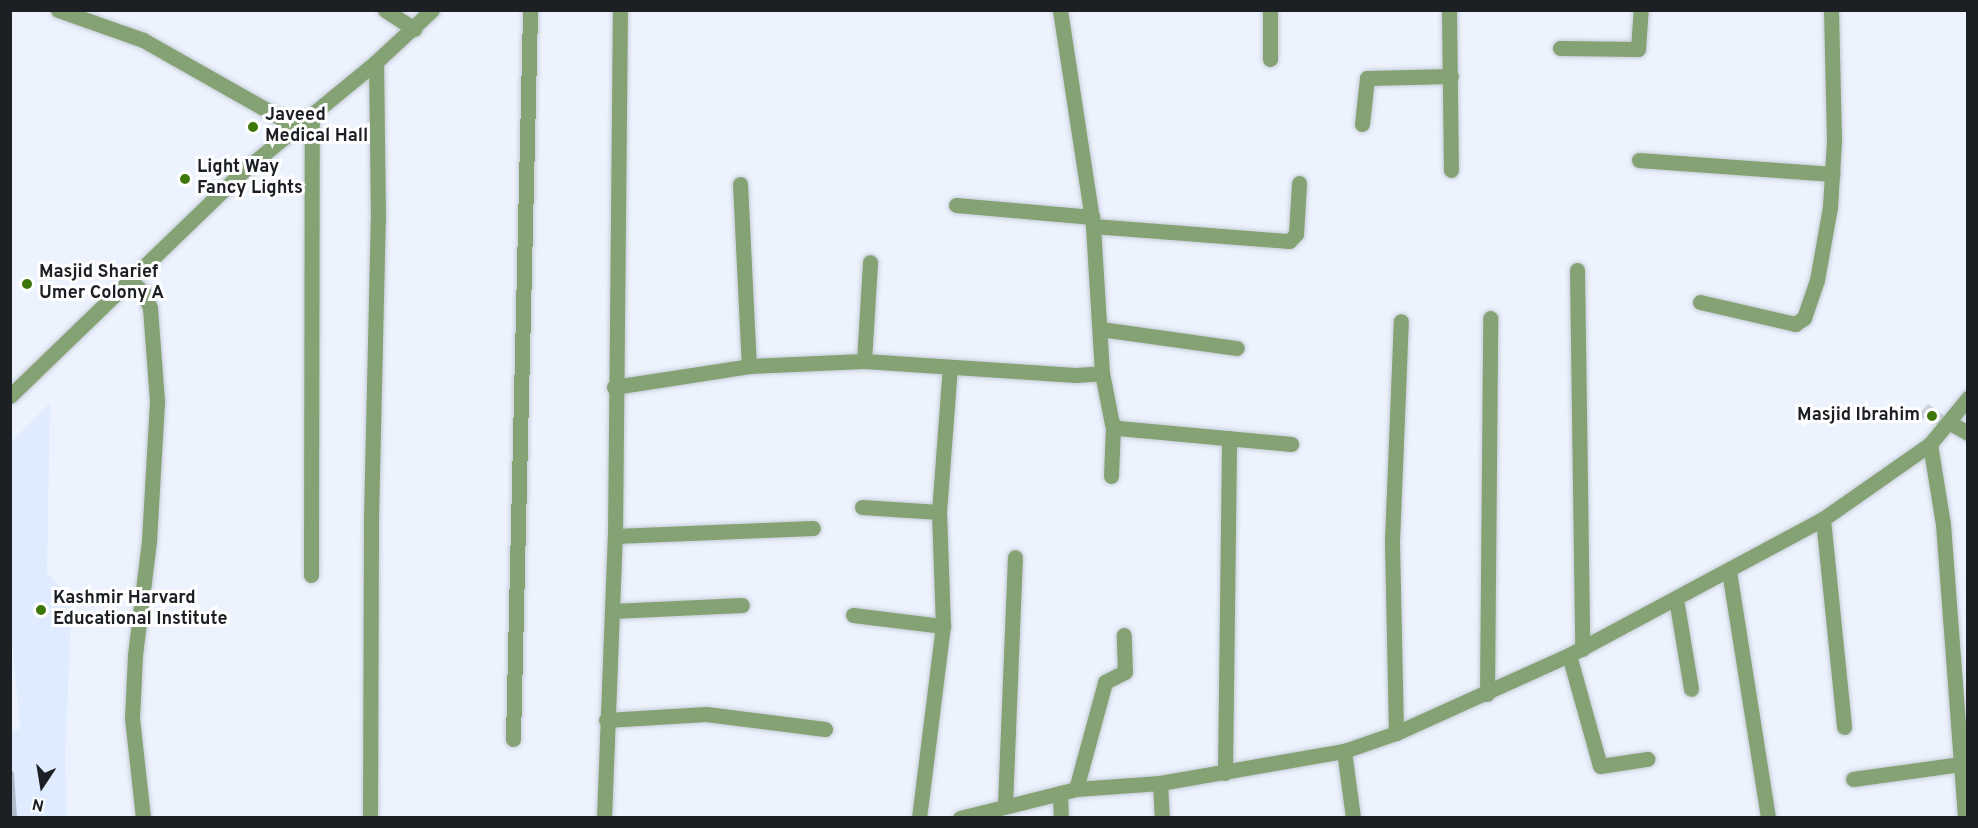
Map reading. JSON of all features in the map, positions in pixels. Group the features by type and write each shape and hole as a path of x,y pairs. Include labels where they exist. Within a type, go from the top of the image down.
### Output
{"street":[{"path":"58,10 143,40 295,126"},
{"path":"385,10 414,29"},
{"path":"10,396 132,282 242,172 295,126 312,115 376,62 432,10"},
{"path":"513,739 530,10"},
{"path":"604,818 606,720 615,536 620,10"},
{"path":"1060,10 1092,221 1101,329 1102,373 1113,426 1111,476"},
{"path":"1270,10 1270,59"},
{"path":"1449,10 1451,170"},
{"path":"1560,48 1638,49 1641,10"},
{"path":"1700,302 1801,322 1816,280 1832,174 1831,10"},
{"path":"370,818 371,519 378,220 376,62"},
{"path":"1362,124 1367,78 1451,76"},
{"path":"311,575 312,115"},
{"path":"1640,160 1832,174"},
{"path":"956,205 1289,241 1296,234 1299,183"},
{"path":"740,184 749,366"},
{"path":"864,361 870,262"},
{"path":"1577,270 1576,652 1600,766 1647,759"},
{"path":"132,282 144,293 150,308 157,402 149,541 135,655 132,718 142,818"},
{"path":"1487,694 1490,318"},
{"path":"1396,733 1392,541 1401,321"},
{"path":"1101,329 1237,348"},
{"path":"615,387 749,366 864,361 1076,375 1102,373"},
{"path":"919,818 943,626 939,512 951,368"},
{"path":"960,818 1011,809 1076,789 1160,783 1344,751 1396,733 1576,652 1823,519 1930,444 1950,423 1968,398"},
{"path":"1950,423 1968,433"},
{"path":"1113,426 1291,444"},
{"path":"1225,773 1229,438"},
{"path":"1930,444 1943,524 1964,764 1965,818"},
{"path":"862,507 939,512"},
{"path":"1823,519 1844,727"},
{"path":"615,536 813,528"},
{"path":"1011,809 1016,557"},
{"path":"1729,571 1768,818"},
{"path":"1676,599 1691,689"},
{"path":"612,611 742,604"},
{"path":"853,615 943,626"},
{"path":"1076,789 1105,682 1125,672 1124,635"},
{"path":"606,720 706,714 825,729"},
{"path":"1344,751 1353,818"},
{"path":"1853,779 1964,764"},
{"path":"1160,783 1162,818"},
{"path":"1060,793 1061,818"}],"shaded area":[{"name":"Kashmir Harvard Educational Institute","path":"50,403 47,573 72,600 65,758 67,817 11,817 11,730 20,729 10,619 11,442"}],"building":[{"name":"Masjid Ibrahim","path":"1928,404 1942,414 1933,425 1918,415"}],"place":[{"name":"Javeed Medical Hall","path":"253,127"},
{"name":"Light Way Fancy Lights","path":"185,179"},
{"name":"Masjid Sharief Umer Colony A","path":"27,284"},
{"name":"Masjid Ibrahim","path":"1932,416"},
{"name":"Kashmir Harvard Educational Institute","path":"41,610"}]}
